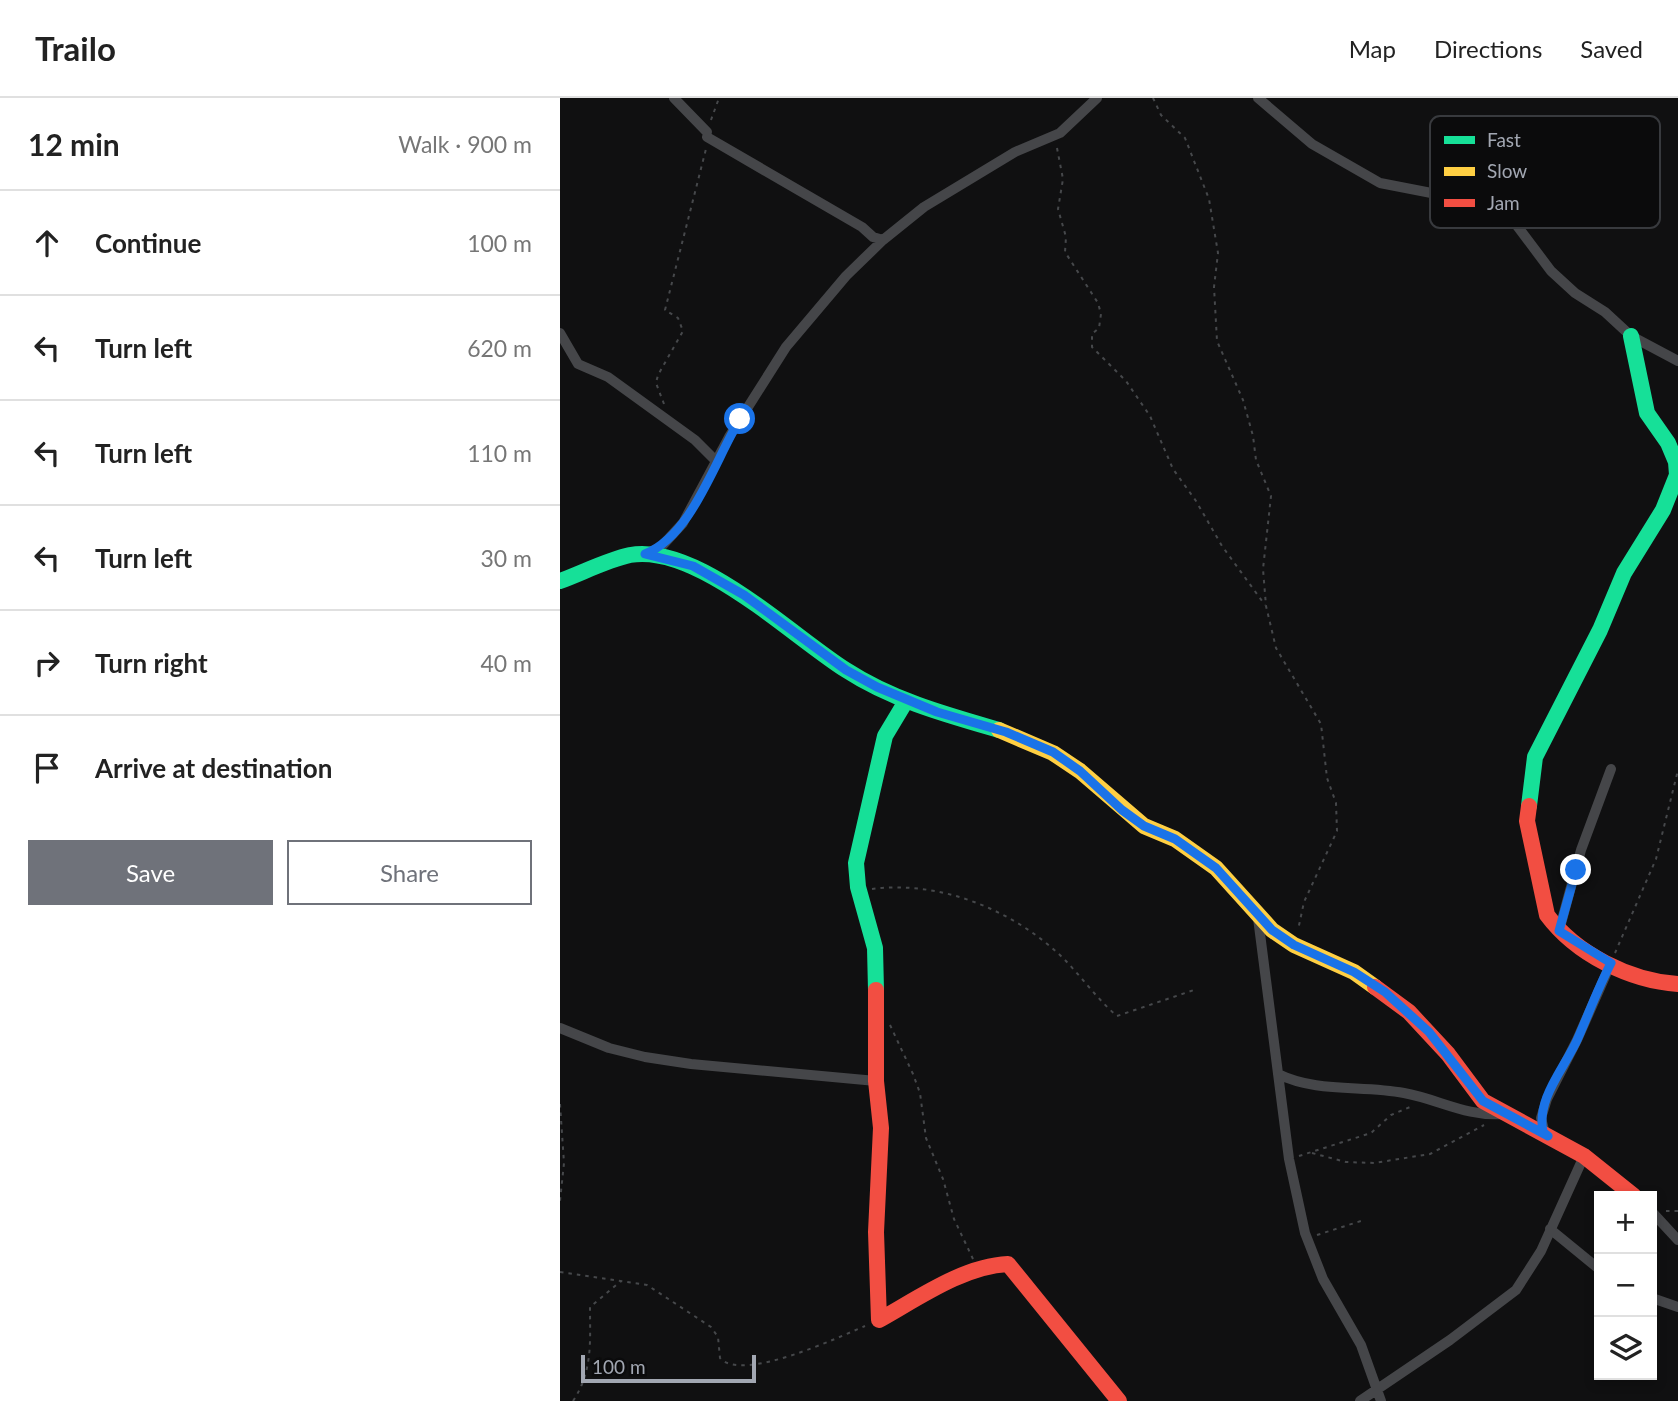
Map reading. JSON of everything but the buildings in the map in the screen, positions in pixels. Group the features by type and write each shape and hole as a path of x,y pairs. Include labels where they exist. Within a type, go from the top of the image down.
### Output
{"street":[{"path":"674,98 707,134 862,227 873,237 883,240"},
{"path":"560,581 614,559 645,554 661,547 683,523 716,461 786,347 819,305 883,240 924,207 1015,152 1060,133 1097,98"},
{"path":"1258,98 1312,144 1380,183 1430,193"},
{"path":"1519,228 1551,271 1631,336 1678,360"},
{"path":"560,332 578,364 608,377 695,440 716,461"},
{"path":"1631,336 1647,413 1668,443 1676,462 1677,475 1663,510 1624,573 1600,630 1535,757 1527,821 1548,915 1559,931 1611,963 1665,985 1678,984"},
{"path":"645,554 675,559 716,579 744,595 846,670 906,701 1006,732 1053,752 1080,771 1122,810 1144,826 1175,839 1216,868 1239,891 1258,918 1294,945 1354,972 1401,1005 1448,1054 1483,1101 1584,1156 1628,1191"},
{"path":"906,701 885,736 856,863 875,943 876,1081 881,1128 876,1232 878,1320 979,1271 1001,1263 1010,1266 1119,1401"},
{"path":"1559,931 1581,849 1611,769"},
{"path":"1258,918 1289,1159 1305,1233 1323,1279 1361,1345 1381,1401"},
{"path":"1548,1136 1543,1132 1541,1118 1546,1099 1577,1040 1611,963"},
{"path":"560,1028 609,1048 645,1057 691,1064 876,1081"},
{"path":"1278,1073 1303,1085 1381,1089 1435,1100 1482,1116 1503,1114"},
{"path":"1280,1095 1303,1085"},
{"path":"1360,1401 1450,1340 1516,1290 1532,1268 1584,1156"},
{"path":"1657,1217 1678,1240"},
{"path":"1550,1230 1594,1265"},
{"path":"1657,1300 1678,1307"}],"path":[{"path":"665,419 665,408 656,383 663,362 683,331 678,318 665,310 707,134 719,98"},
{"path":"1153,98 1161,115 1185,138 1215,221 1217,341 1242,400 1253,436 1256,460 1271,496 1263,569 1266,606 1276,648 1321,724 1324,762 1338,817 1337,831 1304,902 1294,945"},
{"path":"1060,133 1057,150 1063,179 1058,209 1066,237 1065,252 1092,293 1101,314 1099,327 1092,334 1091,346 1126,381 1150,416 1173,469 1196,500 1222,546 1266,606"},
{"path":"1611,963 1656,859 1678,770"},
{"path":"861,891 916,887 960,897 1012,920 1032,932 1062,958 1117,1016 1194,990"},
{"path":"888,1020 913,1074 926,1138 943,1179 954,1219 979,1271"},
{"path":"1289,1159 1370,1134 1391,1115 1435,1100"},
{"path":"560,1104 564,1163 560,1201"},
{"path":"1312,1153 1360,1163 1430,1154 1503,1114"},
{"path":"1305,1233 1323,1234 1364,1220"},
{"path":"560,1272 647,1285 697,1317 716,1333 718,1352 724,1362 740,1366 796,1354 878,1320"},
{"path":"573,1401 582,1387 589,1365 590,1307 622,1280"}],"traffic: fast":[{"path":"1529,806 1535,757 1600,630 1624,573 1663,510 1677,475 1676,462 1668,443 1647,413 1631,336"},
{"path":"560,581 630,555 656,555 684,563 743,595 864,681 920,706 999,730"},
{"path":"876,990 875,948 858,887 856,863 885,736 906,701"}],"traffic: slow":[{"path":"999,730 1053,753 1080,771 1144,826 1175,839 1216,868 1272,930 1294,945 1354,972 1375,987"}],"traffic: jam":[{"path":"1529,806 1527,821 1547,915 1573,942 1605,963 1641,977 1678,984"},
{"path":"1375,987 1409,1012 1448,1054 1483,1101 1584,1156 1628,1191"},
{"path":"876,990 876,1081 881,1128 876,1232 879,1320 957,1277 991,1266 1008,1264 1119,1401"}],"route":[{"path":"740,419 683,523 671,539 645,554 675,559 693,566 744,595 846,670 877,687 906,701 1006,732 1053,752 1080,771 1102,793 1144,826 1175,839 1216,868 1239,891 1258,918 1272,930 1294,945 1354,972 1385,992 1429,1032 1483,1101 1520,1124 1548,1136 1543,1132 1541,1124 1546,1099 1577,1040 1611,963 1559,931 1576,870"}]}
